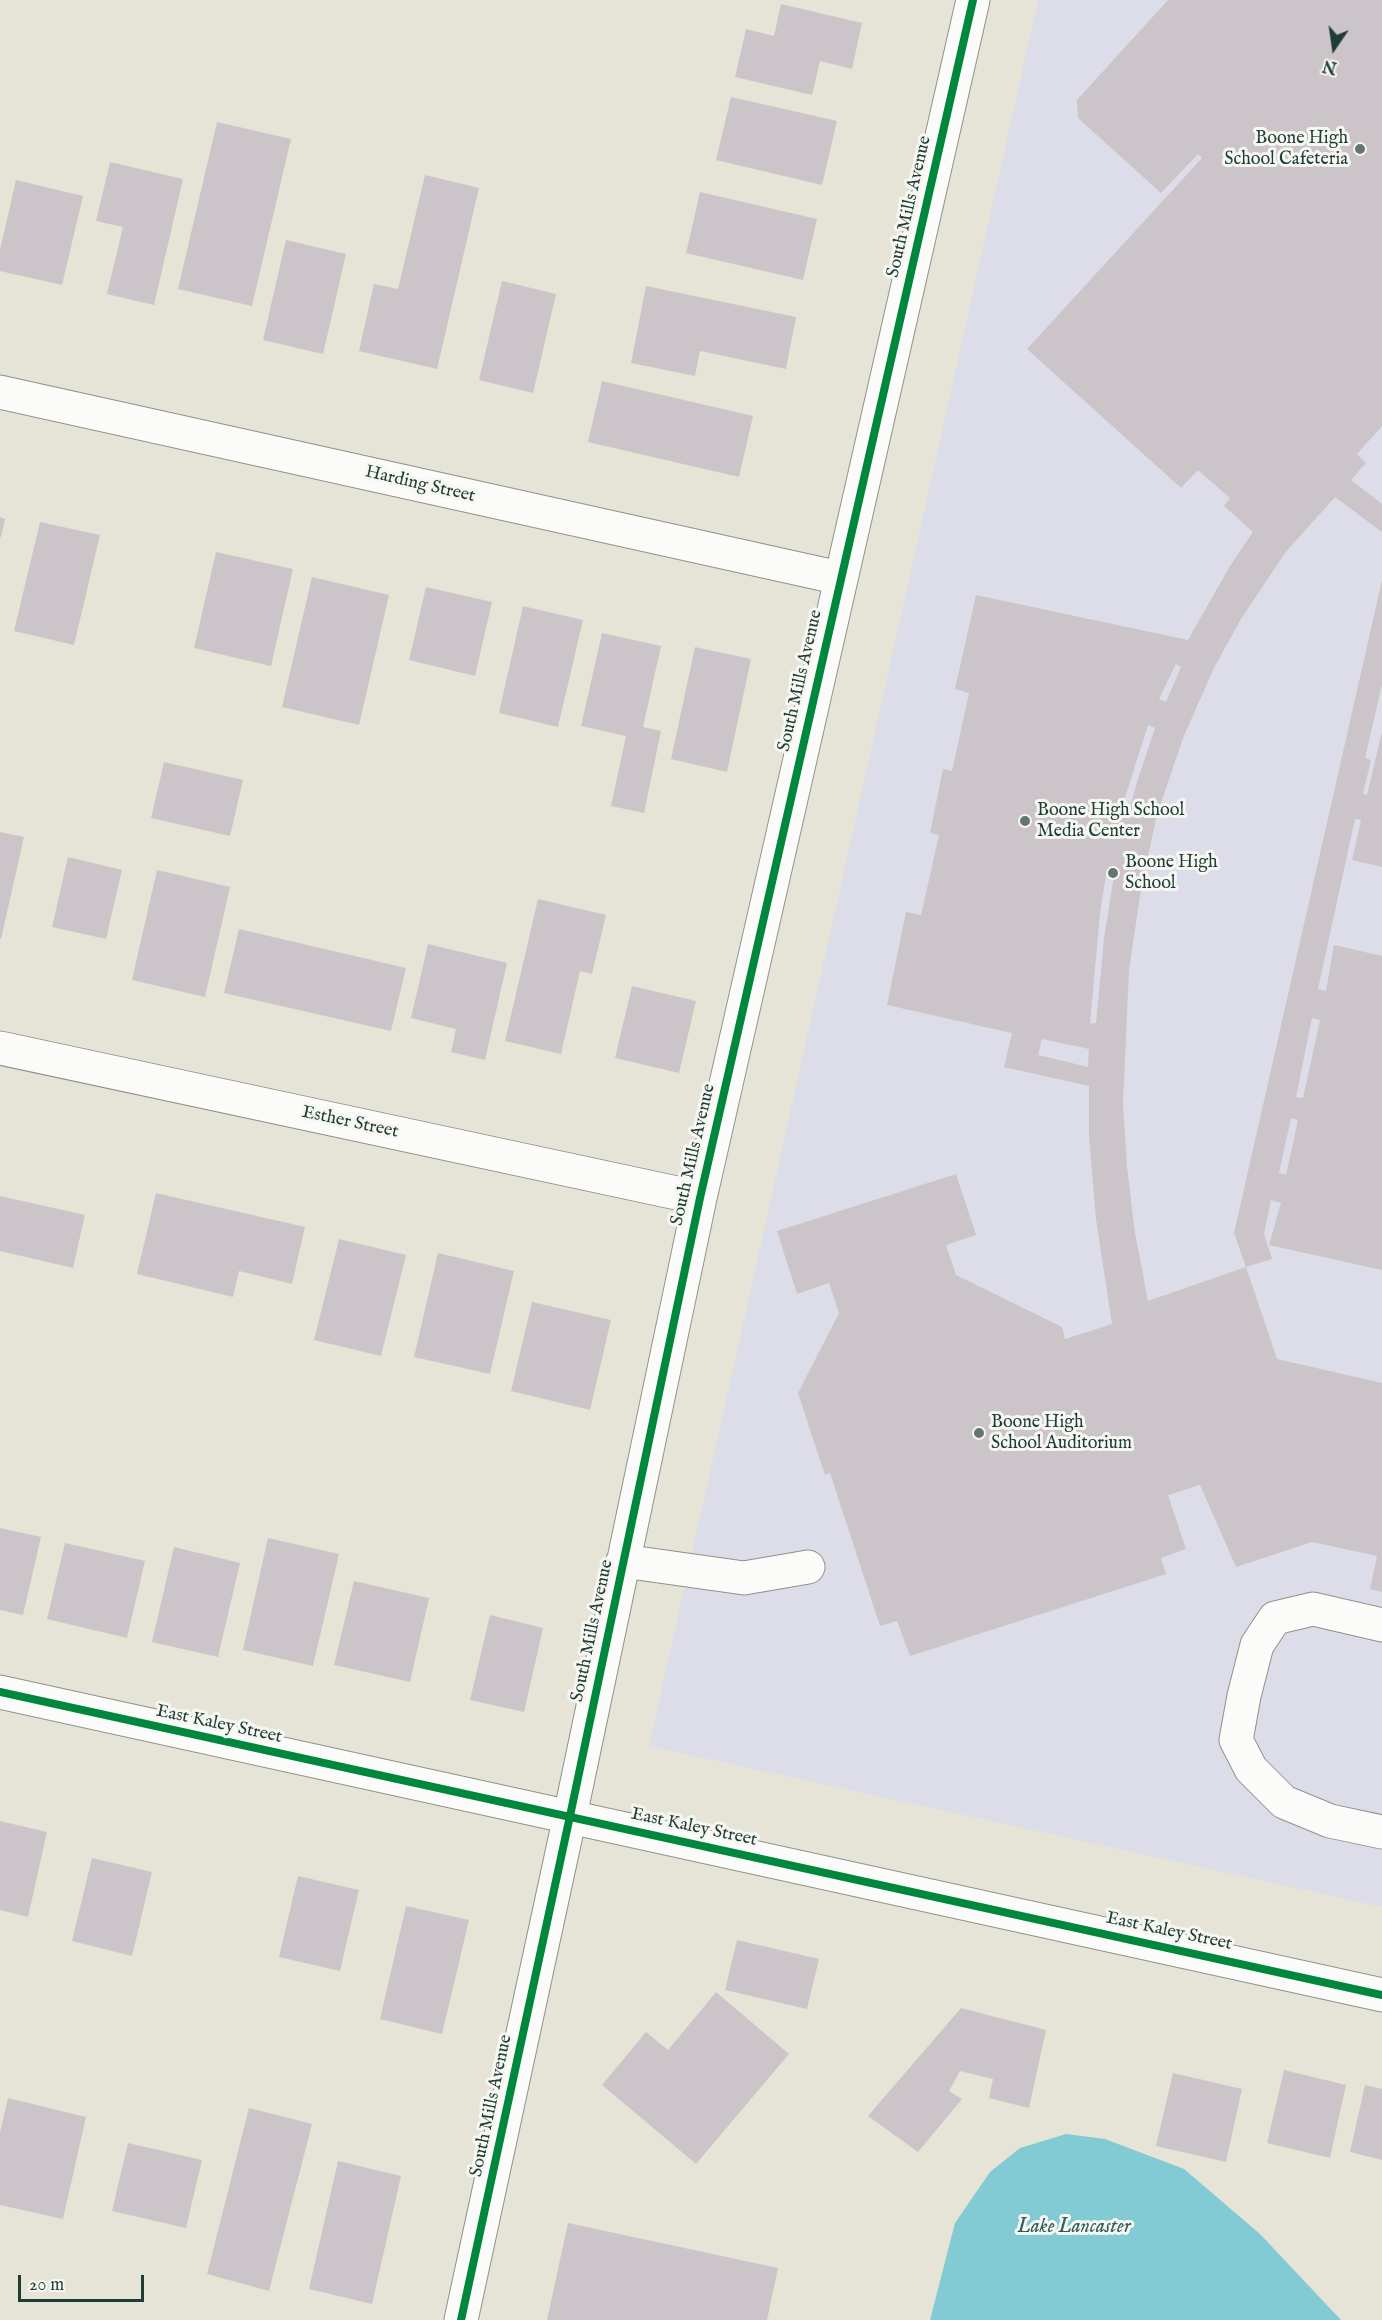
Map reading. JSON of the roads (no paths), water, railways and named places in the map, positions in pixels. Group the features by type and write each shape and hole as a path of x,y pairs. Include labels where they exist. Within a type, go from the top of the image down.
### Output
{"street":[{"name":"South Mills Avenue","path":"461,2320 700,1198 973,0"},
{"name":"Harding Street","path":"0,392 840,578"},
{"name":"Esther Street","path":"0,1048 700,1198"},
{"path":"623,1561 744,1578 808,1567"},
{"path":"1382,1625 1313,1609 1275,1618 1257,1645 1236,1740 1251,1769 1284,1802 1330,1821 1382,1832"},
{"name":"East Kaley Street","path":"0,1692 1382,1995"}],"water":[{"name":"Lake Lancaster","path":"1066,2134 1105,2139 1184,2169 1260,2234 1341,2320 930,2320 955,2223 990,2172 1020,2148"}],"place":[{"name":"Boone High School Cafeteria","path":"1360,149"},
{"name":"Boone High School Media Center","path":"1025,821"},
{"name":"Boone High School","path":"1113,873"},
{"name":"Boone High School Auditorium","path":"979,1433"}]}
